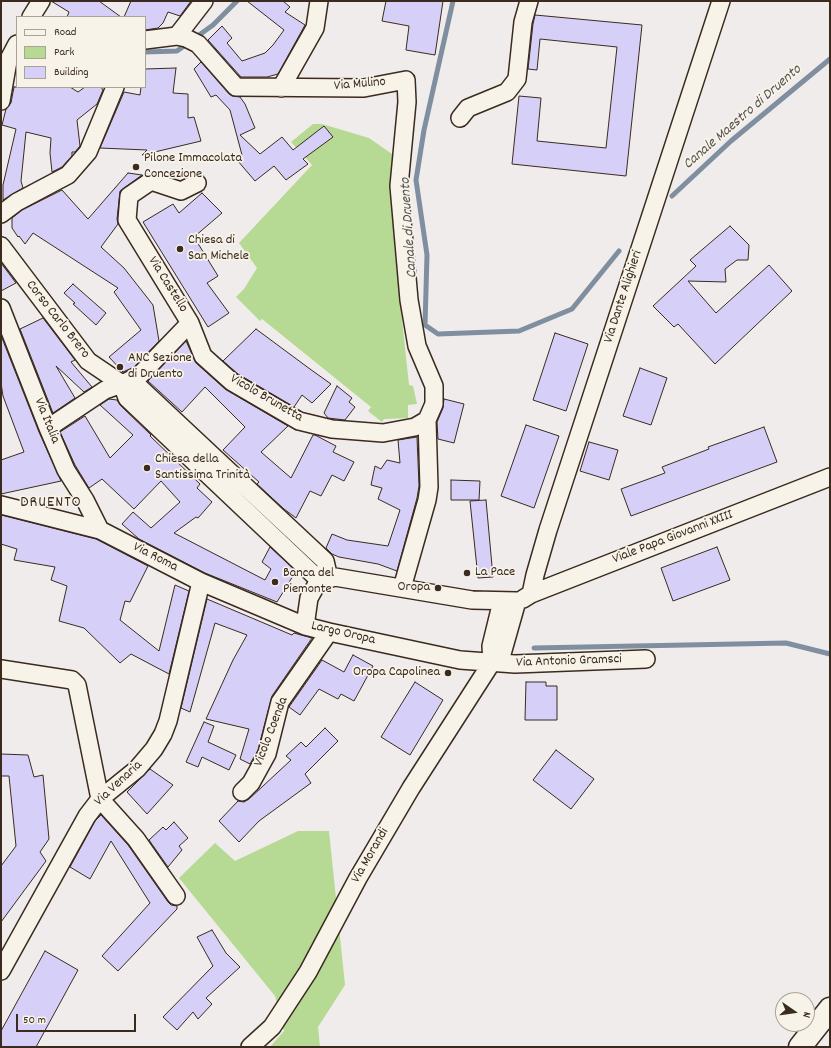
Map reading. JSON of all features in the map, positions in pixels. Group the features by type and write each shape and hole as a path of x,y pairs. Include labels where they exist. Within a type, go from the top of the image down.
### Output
{"street":[{"path":"33,16 41,1"},
{"path":"146,40 187,40 204,1"},
{"path":"281,88 315,28 319,1"},
{"path":"460,118 468,108 507,92 517,79 523,22 529,1"},
{"name":"Via Dante Alighieri","path":"517,599 535,575 548,530 721,1"},
{"name":"Via Mulino","path":"187,40 236,87 364,88 406,80 407,102 399,186 409,300 417,346 434,386 434,404 427,420"},
{"path":"1,101 5,61 16,45"},
{"path":"1,214 17,202 68,175 88,152 115,88"},
{"name":"Via Castello","path":"48,428 104,390 122,384 140,375 190,323 127,220 129,196 151,181 181,191 197,183"},
{"name":"Corso Carlo Brero","path":"1,246 88,361 122,384 139,387 325,561 324,580"},
{"name":"Via Italia","path":"1,308 66,470 85,500 100,530"},
{"name":"Vicolo Brunetta","path":"190,323 203,356 232,382 299,421 332,429 383,433 416,427 427,420"},
{"path":"402,588 428,500 427,420"},
{"name":"Viale Papa Giovanni XXIII","path":"517,599 830,477"},
{"name":"Via Roma","path":"1,505 100,530 201,582 305,626"},
{"path":"324,580 335,577 472,600 517,599 502,654 492,662"},
{"name":"Largo Oropa","path":"324,580 309,598 305,626 460,660 492,662"},
{"name":"Via Venaria","path":"1,971 87,816 100,799 137,769 154,749 163,734 168,721 201,582"},
{"name":"Vicolo Coenda","path":"242,792 251,783 267,754 280,702 329,632"},
{"name":"Via Antonio Gramsci","path":"492,662 515,664 646,659"},
{"name":"Via Morandi","path":"250,1047 272,1027 308,972 358,878 411,788 492,662"},
{"path":"1,669 72,680 77,685 100,799 136,839 176,896"},
{"path":"800,1047 830,1009"}],"green space":[{"path":"313,124 322,124 369,138 392,154 396,163 397,244 394,244 409,385 413,386 417,404 408,405 408,418 384,419 382,422 368,411 371,407 262,319 260,321 236,297 244,289 257,268 239,243 312,165 291,142"},
{"path":"298,831 329,831 345,985 318,1027 320,1047 270,1047 284,1031 275,996 179,878 215,843 235,861"}],"building":[{"path":"51,1 99,1 120,16 67,16 69,12"},
{"path":"131,1 191,1 180,16 168,12 163,23 158,28 146,30 146,16 124,16"},
{"path":"247,1 283,1 290,7 285,12 305,25 278,74 267,77 241,77 208,40 222,26 232,38 227,43 242,61 265,53 273,45 284,30"},
{"path":"386,1 443,1 435,55 406,50 409,26 382,21"},
{"path":"535,15 642,25 626,176 512,164 519,96 541,98 537,141 606,148 617,47 540,39 537,70 528,69"},
{"path":"201,62 229,94 240,97 245,104 255,128 240,135 260,154 282,137 293,150 324,126 333,137 303,159 308,164 286,180 274,166 255,181 237,160 242,155 230,110 216,95 211,97 194,69"},
{"path":"176,68 173,93 188,94 188,118 194,117 201,141 142,155 147,150 100,148 124,92 140,95 141,88 146,88 146,69"},
{"path":"14,87 72,88 78,92 84,88 102,88 103,90 97,104 77,120 80,146 75,152 72,152 72,156 62,167 52,172 50,153 51,138 26,132 21,181 23,188 3,200 3,185 16,129 2,125 6,109 11,103"},
{"path":"128,173 142,175 120,191 117,219 118,224 101,247 124,268 153,305 159,341 134,367 123,372 109,357 141,330 114,292 118,288 33,233 25,244 12,228 12,218 22,210 62,190 88,219"},
{"name":"Chiesa di San Michele","path":"202,193 222,213 194,237 218,276 207,283 229,313 208,327 143,222 173,204 179,213"},
{"path":"730,226 749,245 748,260 737,260 725,269 726,282 688,281 716,313 769,265 792,291 715,364 678,324 674,327 653,306 696,266 690,260"},
{"path":"1,263 16,283 1,291"},
{"path":"73,284 106,313 96,325 73,304 75,303 64,293"},
{"path":"43,318 75,360 71,362 92,387 84,392 56,366 75,398 53,413 20,329"},
{"path":"256,329 331,384 312,403 302,395 294,407 238,374 223,361"},
{"path":"555,333 588,344 566,411 533,400"},
{"path":"1,338 39,432 61,481 1,494 1,460 24,452 3,396 1,383"},
{"path":"186,341 196,363 225,389 288,426 261,452 291,478 313,435 315,435 336,446 333,452 354,462 344,481 332,475 321,496 310,491 296,518 284,509 257,484 259,482 223,450 245,427 205,387 182,412 148,381"},
{"path":"640,368 667,378 651,425 623,416"},
{"path":"337,386 352,398 349,402 355,407 345,420 328,418 324,413"},
{"path":"109,399 117,400 120,405 151,435 150,436 200,484 197,488 212,502 198,518 196,517 174,533 265,580 271,569 262,562 270,547 296,571 277,602 205,573 139,539 122,524 133,512 151,528 180,502 161,481 134,509 102,479 89,488 75,465 60,432 85,416 110,458 133,435 100,405"},
{"path":"444,399 464,404 454,443 438,439 437,422 443,408"},
{"path":"526,425 559,436 534,508 501,496"},
{"path":"764,427 777,462 631,516 621,489 665,473 662,467 709,449 708,447"},
{"path":"417,437 419,486 397,571 378,564 339,557 332,554 326,548 332,534 347,540 388,546 400,510 378,499 382,488 371,485 375,466 381,469 387,460 400,463 398,440"},
{"path":"589,442 618,450 609,480 580,471"},
{"path":"451,480 480,481 479,500 451,500"},
{"path":"486,500 493,577 478,578 470,501"},
{"path":"1,515 96,539 148,566 130,602 125,601 120,620 159,651 175,585 189,591 169,674 131,654 120,663 84,628 59,621 67,586 51,580 55,567 14,560 17,549 1,544"},
{"path":"717,547 730,580 673,601 661,568"},
{"path":"207,599 292,635 294,633 312,638 272,696 258,750 250,764 240,759 249,729 206,719 233,660 247,635 215,623 190,712 181,708"},
{"path":"353,655 373,666 354,701 341,694 338,699 319,689 300,715 289,707 322,660 344,672"},
{"path":"415,682 443,700 410,755 381,737"},
{"path":"526,682 546,682 546,686 557,686 557,720 525,720"},
{"path":"204,722 214,726 208,742 236,755 229,770 202,757 198,767 186,762"},
{"path":"325,728 338,741 305,774 311,783 259,821 239,842 219,821 238,801 244,802 249,799 291,760 286,756 301,742 306,747"},
{"path":"556,750 594,779 571,809 533,780"},
{"path":"1,754 28,755 34,777 43,775 49,839 40,852 46,861 1,922 1,866 16,846 9,776 1,776"},
{"path":"150,769 173,785 147,814 127,792"},
{"path":"101,815 128,845 168,902 171,905 177,906 177,909 118,971 102,956 150,903 111,841 90,879 70,867 95,821"},
{"path":"174,822 188,838 179,846 182,850 168,867 149,840 163,827 166,830"},
{"path":"212,930 226,953 240,967 206,998 212,1004 198,1019 193,1012 177,1030 163,1017 213,966 197,937"},
{"path":"45,951 78,970 36,1047 1,1047 1,1031"}],"waterway":[{"path":"146,52 177,51 213,25 237,1"},
{"name":"Canale di Druento","path":"453,1 424,130 416,180 427,255 425,325 438,334 519,331 572,309 619,251"},
{"name":"Canale Maestro di Druento","path":"672,196 731,141 830,59"},
{"path":"534,648 786,643 830,654"}],"place":[{"name":"Pilone Immacolata Concezione","path":"136,167"},
{"name":"Chiesa di San Michele","path":"180,249"},
{"name":"ANC Sezione di Druento","path":"120,367"},
{"name":"Chiesa della Santissima Trinità","path":"147,468"},
{"name":"La Pace","path":"467,573"},
{"name":"Banca del Piemonte","path":"275,582"},
{"name":"Oropa","path":"438,588"},
{"name":"Oropa Capolinea","path":"448,673"}],"district":[{"name":"DRUENTO","path":"51,504"}]}
